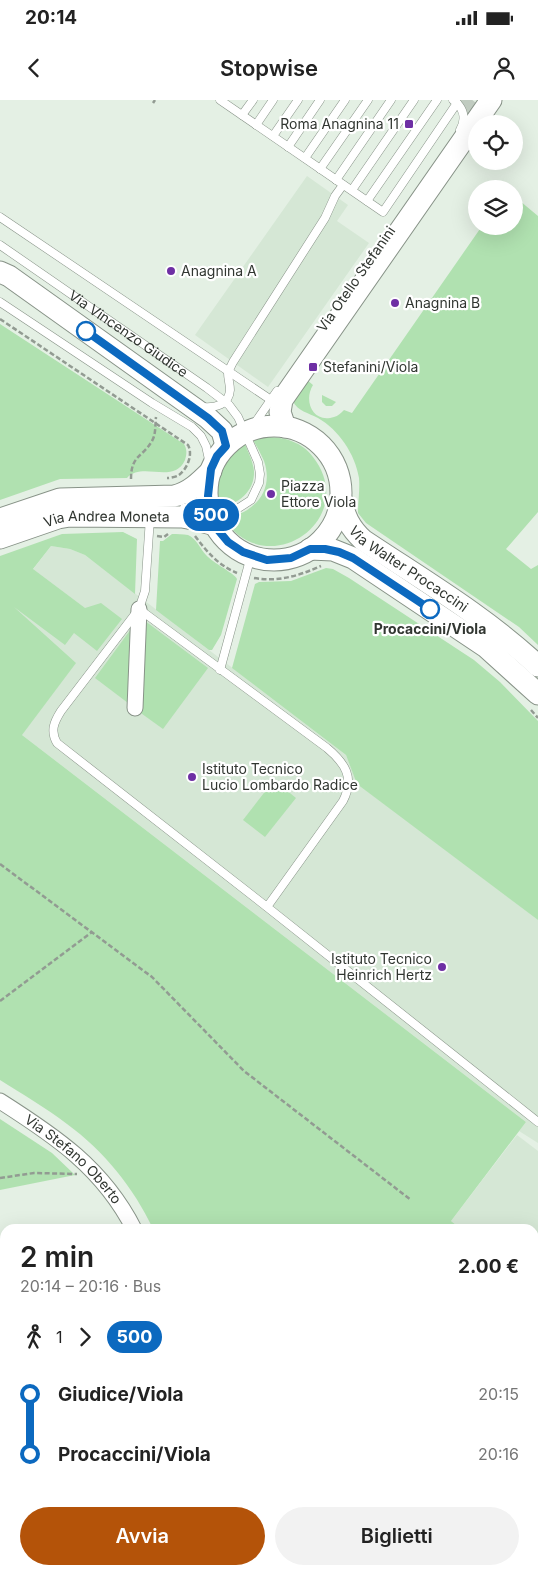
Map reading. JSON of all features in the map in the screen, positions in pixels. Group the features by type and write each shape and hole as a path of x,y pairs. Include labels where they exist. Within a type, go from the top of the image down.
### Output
{"street":[{"name":"Via Otello Stefanini","path":"279,413 282,400 433,191 485,105"},
{"name":"Via Vincenzo Giudice","path":"0,272 9,276 208,418 222,431 226,446"},
{"path":"279,413 298,430 309,435 327,452 338,474 341,498 338,513 332,527 323,539 298,556 267,560 251,556 228,542 212,519 208,496 211,470 217,456 226,446 247,432 266,426 279,413"},
{"name":"Via Andrea Moneta","path":"2,530 60,499 168,497 179,495 182,499 211,470"},
{"name":"Via Walter Procaccini","path":"341,498 346,520 363,540 487,623 512,642 538,666"},
{"name":"Via Andrea Moneta","path":"2,530 64,516 153,526 193,519 212,519"},
{"name":"Via Walter Procaccini","path":"310,549 333,550 353,558 486,647 533,700"},
{"path":"135,708 139,610"},
{"name":"Via Stefano Oberto","path":"0,1101 68,1147 98,1176 118,1201 131,1224"}],"lane":[{"path":"242,115 252,100"},
{"path":"256,125 273,100"},
{"path":"273,136 298,100"},
{"path":"288,147 320,100"},
{"path":"305,158 345,100"},
{"path":"320,169 368,100"},
{"path":"336,180 391,100"},
{"path":"352,190 414,100"},
{"path":"367,201 437,100"},
{"path":"223,101 383,212 455,101 461,106 464,121 456,135"},
{"path":"192,406 212,408 226,402 230,391 228,372 232,362 326,218 335,196 344,185"},
{"path":"0,217 228,372 279,413"},
{"name":"Via Vincenzo Giudice","path":"0,244 226,402 236,413 247,432"},
{"path":"0,302 192,427 201,436 206,446 211,470"},
{"path":"279,413 283,382"},
{"path":"212,519 225,512 237,509 248,502 257,490 260,476 258,462 247,432"},
{"name":"Via Andrea Moneta","path":"0,512 61,492 182,499 212,519"},
{"name":"Via Andrea Moneta","path":"2,530 60,508 86,507"},
{"path":"153,526 145,591 139,610 61,711 54,724 52,734 54,738 64,750 267,907 538,1122"},
{"path":"220,670 251,556"},
{"path":"139,610 327,748 340,760 348,777 348,789 343,801 267,907"}],"path":[{"path":"0,319 188,445 191,450 191,456 186,467 179,475 160,479"},
{"path":"138,479 131,479 131,468 135,460 151,443 155,434 156,417"},
{"path":"153,526 164,537 172,532"},
{"path":"190,534 195,536 208,553 219,563 241,574"},
{"path":"254,578 267,580 288,579 324,566"},
{"path":"533,700 538,718"},
{"path":"0,864 157,982 251,1077 411,1200"},
{"path":"0,1001 92,932"},
{"path":"0,1178 34,1173 98,1176"}],"shaded area":[{"path":"307,176 348,205 337,221 369,243 268,387 195,335"},
{"path":"51,546 70,549 85,555 346,755 358,784 538,920 538,1143 519,1131 526,1122 22,735 8,602"},
{"path":"517,1135 538,1151 538,1224 455,1224 451,1221"}],"green space":[{"path":"523,204 538,216 538,512 506,549 531,569 538,565 538,645 519,627 366,523 358,513 359,478 350,452 333,429 318,418 300,409 293,401 307,380 313,385 309,398 315,414 327,418 337,416 344,410 352,413 476,235 523,235"},
{"path":"0,324 184,444 186,456 180,467 166,472 133,473 127,478 60,479 0,500"},
{"path":"322,395 336,402 332,406 326,406 322,402"},
{"name":"Piazza Ettore Viola","path":"266,437 286,439 304,448 313,457 325,480 325,502 317,521 303,536 283,544 262,545 241,537 223,518 234,516 252,507 264,492 267,472 264,461 253,440"},
{"path":"245,444 252,460 254,471 252,485 244,496 238,500 218,506 217,488 221,470 230,456"},
{"path":"123,532 137,539 135,594 85,555 70,549 51,546 33,569 85,608 101,603 122,619 97,651 74,633 65,645 14,607 76,663 22,735 526,1122 451,1221 455,1224 150,1224 137,1199 117,1171 93,1146 59,1118 0,1080 0,556 62,534"},
{"path":"172,534 188,535 191,537 209,558 237,579 221,635 212,650 209,650 156,610 160,541 163,541"},
{"path":"326,568 333,569 349,578 474,660 500,682 538,721 538,920 357,784 346,755 232,668 255,584 259,582 291,581"},
{"path":"141,618 208,668 163,729 138,711"},
{"path":"134,625 132,706 95,678"},
{"path":"274,780 296,798 265,837 243,820"},
{"path":"0,1119 52,1153 75,1175 0,1190"}],"tunnel":[{"path":"460,100 479,115"}],"bus line":[{"name":"500","path":"86,331 162,384 208,418 222,431 226,446 217,456 211,469 209,506 218,530 235,548 251,556 267,560 291,558 310,549 333,550 353,558 430,609"}],"place":[{"name":"Roma Anagnina 11","path":"409,124"},
{"name":"Anagnina A","path":"171,271"},
{"name":"Anagnina B","path":"395,303"},
{"name":"Stefanini/Viola","path":"313,367"},
{"name":"Piazza Ettore Viola","path":"271,494"},
{"name":"Procaccini/Viola","path":"430,609"},
{"name":"Istituto Tecnico Lucio Lombardo Radice","path":"192,777"},
{"name":"Istituto Tecnico Heinrich Hertz","path":"442,967"}]}
